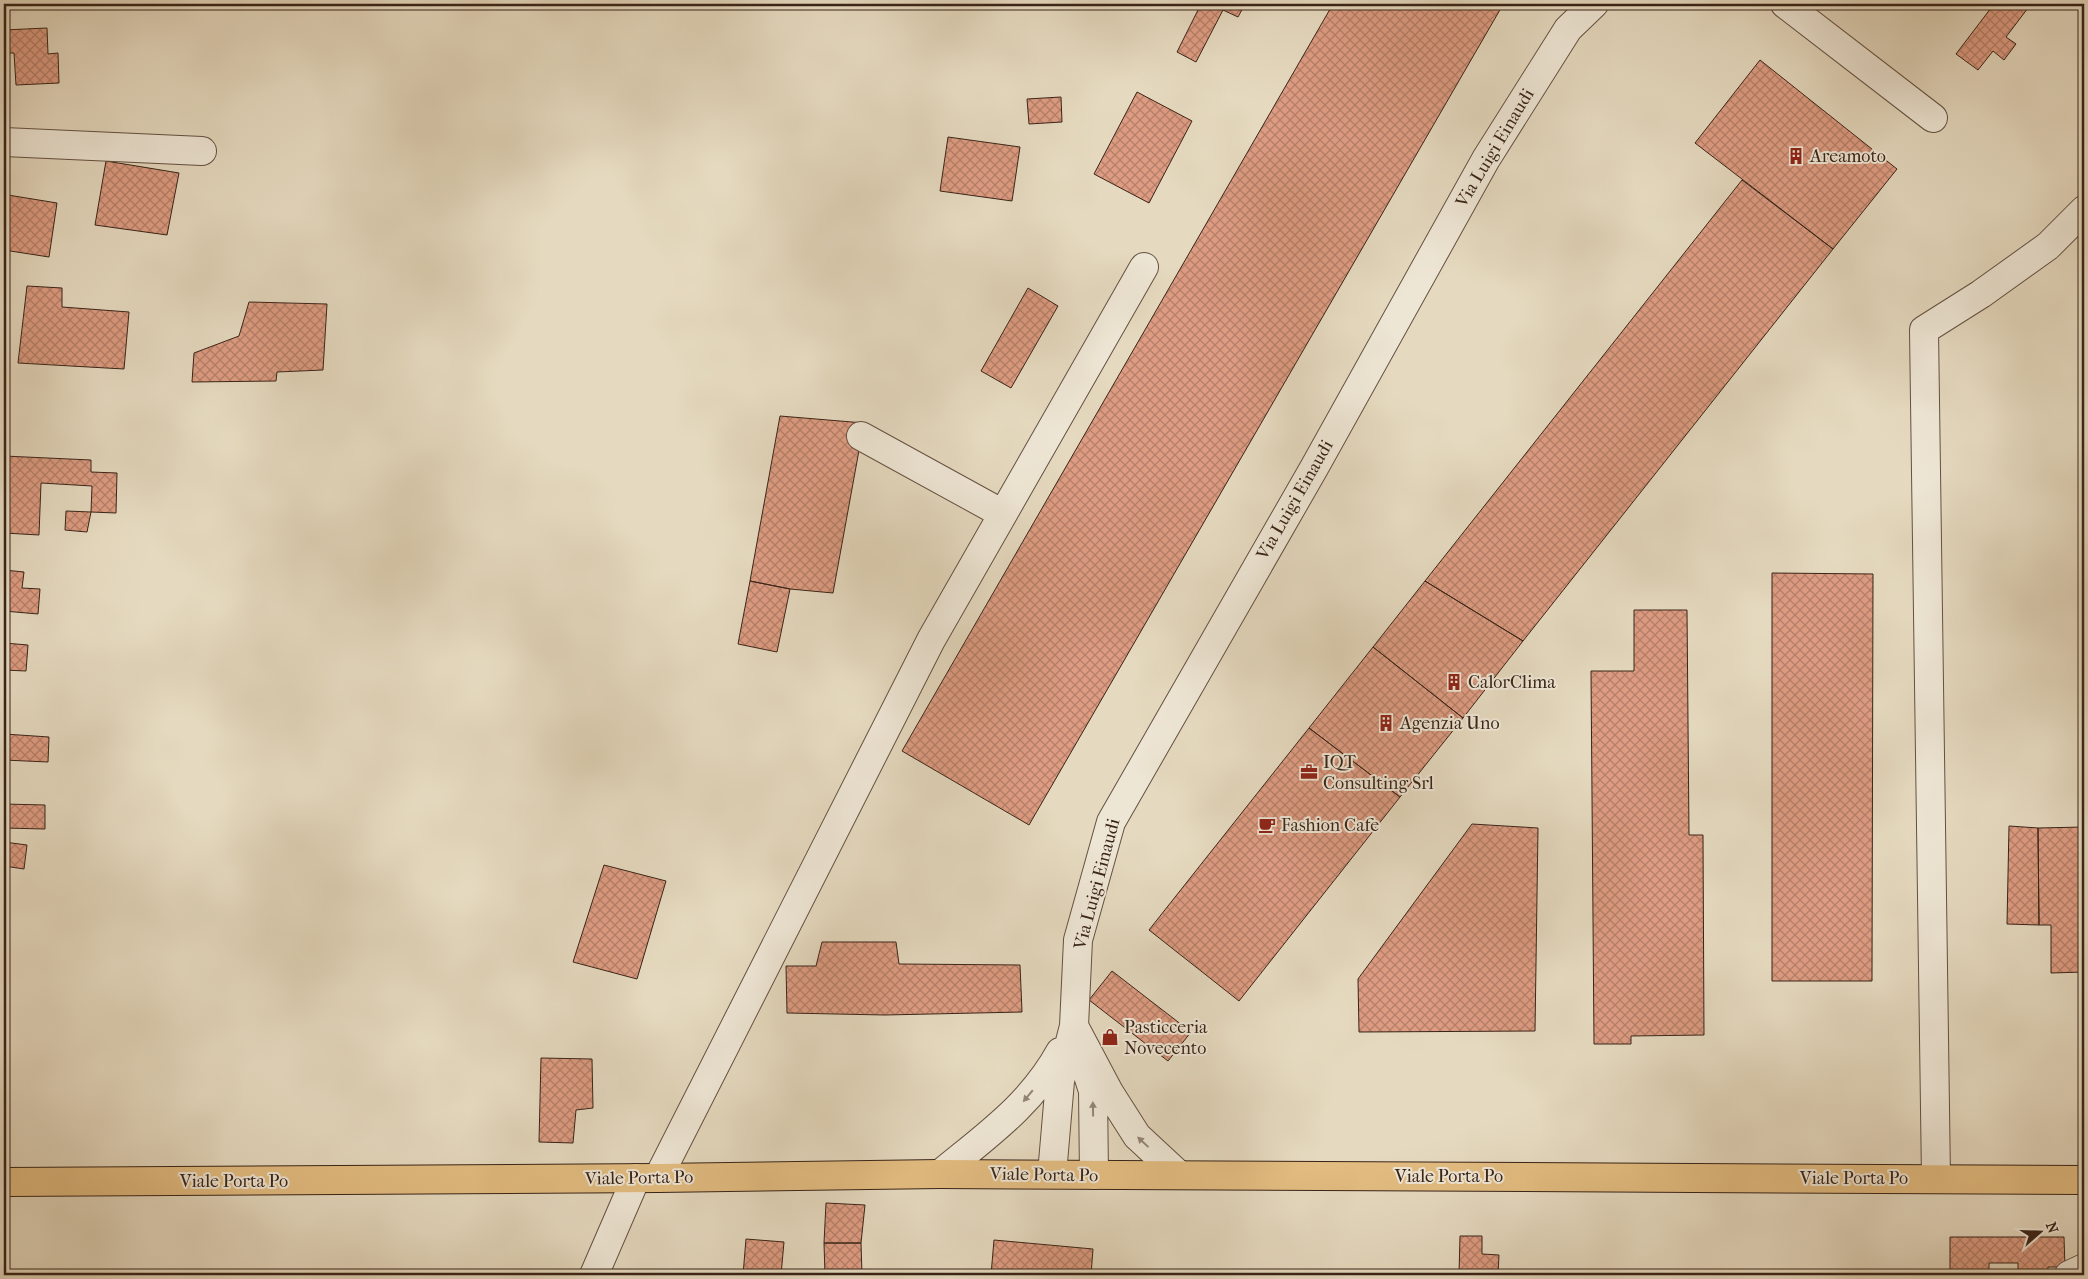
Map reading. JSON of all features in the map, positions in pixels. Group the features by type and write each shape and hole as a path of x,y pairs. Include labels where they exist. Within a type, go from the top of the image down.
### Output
{"main road":[{"name":"Viale Porta Po","path":"4,1182 940,1174 2084,1180"}],"street":[{"name":"Via Luigi Einaudi","path":"1052,1174 1060,1082 1074,1026 1078,940 1111,822 1314,468 1486,159 1568,29 1594,4"},
{"path":"1785,4 1933,118"},
{"path":"4,142 202,151"},
{"path":"1936,1179 1924,330 1981,294 2048,246 2084,210"},
{"path":"594,1275 931,640 1144,267"},
{"path":"861,436 1003,514"},
{"name":"Via Luigi Einaudi","path":"940,1174 1019,1108 1047,1074 1074,1026"},
{"name":"Via Luigi Einaudi","path":"1074,1026 1093,1091 1094,1175"},
{"path":"1074,1026 1109,1092 1137,1136 1179,1175"},
{"path":"2069,1275 2084,1268"}],"building":[{"path":"1201,4 1245,4 1238,17 1223,10 1196,62 1177,52"},
{"path":"1333,4 1494,4 1501,8 1029,825 902,751"},
{"path":"1994,4 2031,4 2006,37 2016,44 2004,60 1993,51 1978,70 1956,54"},
{"path":"47,28 48,54 58,53 59,83 16,85 14,53 5,53 4,30"},
{"name":"Areamoto","path":"1760,60 1897,169 1833,249 1695,143"},
{"path":"1137,92 1192,121 1149,203 1094,174"},
{"path":"1061,97 1062,122 1029,124 1027,99"},
{"path":"948,137 1020,147 1012,201 940,191"},
{"path":"106,161 179,173 167,235 95,225"},
{"path":"1742,180 1833,249 1523,641 1425,581"},
{"path":"8,195 57,203 49,257 4,250 4,228"},
{"path":"27,286 62,288 62,307 129,312 124,369 18,363"},
{"path":"1028,288 1058,306 1011,388 981,371"},
{"path":"249,302 327,304 323,370 277,372 276,381 192,382 194,353 239,336"},
{"path":"780,416 864,423 833,593 790,589 750,581"},
{"path":"4,456 91,460 91,472 117,473 116,513 91,512 92,486 41,483 39,535 4,533"},
{"path":"66,511 91,512 87,532 65,530"},
{"path":"4,570 24,572 22,588 40,589 38,614 4,611"},
{"path":"1772,573 1873,574 1872,981 1772,981"},
{"path":"750,581 790,589 777,652 738,644"},
{"name":"CalorClima","path":"1425,581 1523,641 1463,718 1373,647"},
{"path":"1634,610 1687,610 1689,835 1703,835 1704,1035 1631,1036 1631,1044 1594,1044 1591,671 1634,671"},
{"path":"4,643 28,645 26,671 4,670"},
{"name":"Agenzia Uno","path":"1373,647 1463,718 1400,797 1309,728"},
{"path":"1309,728 1400,797 1239,1001 1149,930"},
{"path":"4,734 49,737 48,762 4,760"},
{"path":"4,804 45,805 45,829 4,828"},
{"path":"1472,824 1538,828 1535,1031 1359,1032 1358,979"},
{"path":"2009,826 2038,828 2039,925 2007,924"},
{"path":"2084,827 2084,972 2051,973 2051,925 2039,925 2038,828"},
{"path":"4,842 27,845 24,869 4,866"},
{"path":"604,865 666,881 637,979 573,962"},
{"path":"822,942 896,942 899,964 1020,965 1022,1012 885,1015 787,1013 786,966 816,966"},
{"path":"1112,971 1191,1032 1168,1061 1089,1000"},
{"path":"541,1058 592,1059 593,1108 576,1110 573,1143 539,1142"},
{"path":"826,1203 865,1205 861,1243 824,1243"},
{"path":"1460,1236 1482,1236 1482,1254 1499,1255 1498,1275 1459,1275"},
{"path":"1950,1237 2064,1237 2065,1267 2048,1267 2048,1275 2018,1275 2018,1263 1989,1263 1989,1275 1950,1275"},
{"path":"746,1239 784,1242 781,1275 743,1275"},
{"path":"994,1240 1093,1249 1091,1275 991,1275"},
{"path":"824,1243 861,1243 862,1275 825,1275"}],"place":[{"name":"Areamoto","path":"1796,156"},
{"name":"CalorClima","path":"1454,682"},
{"name":"Agenzia Uno","path":"1386,723"},
{"name":"IQT Consulting Srl","path":"1309,772"},
{"name":"Fashion Cafe","path":"1267,825"},
{"name":"Pasticceria Novecento","path":"1110,1037"}]}
